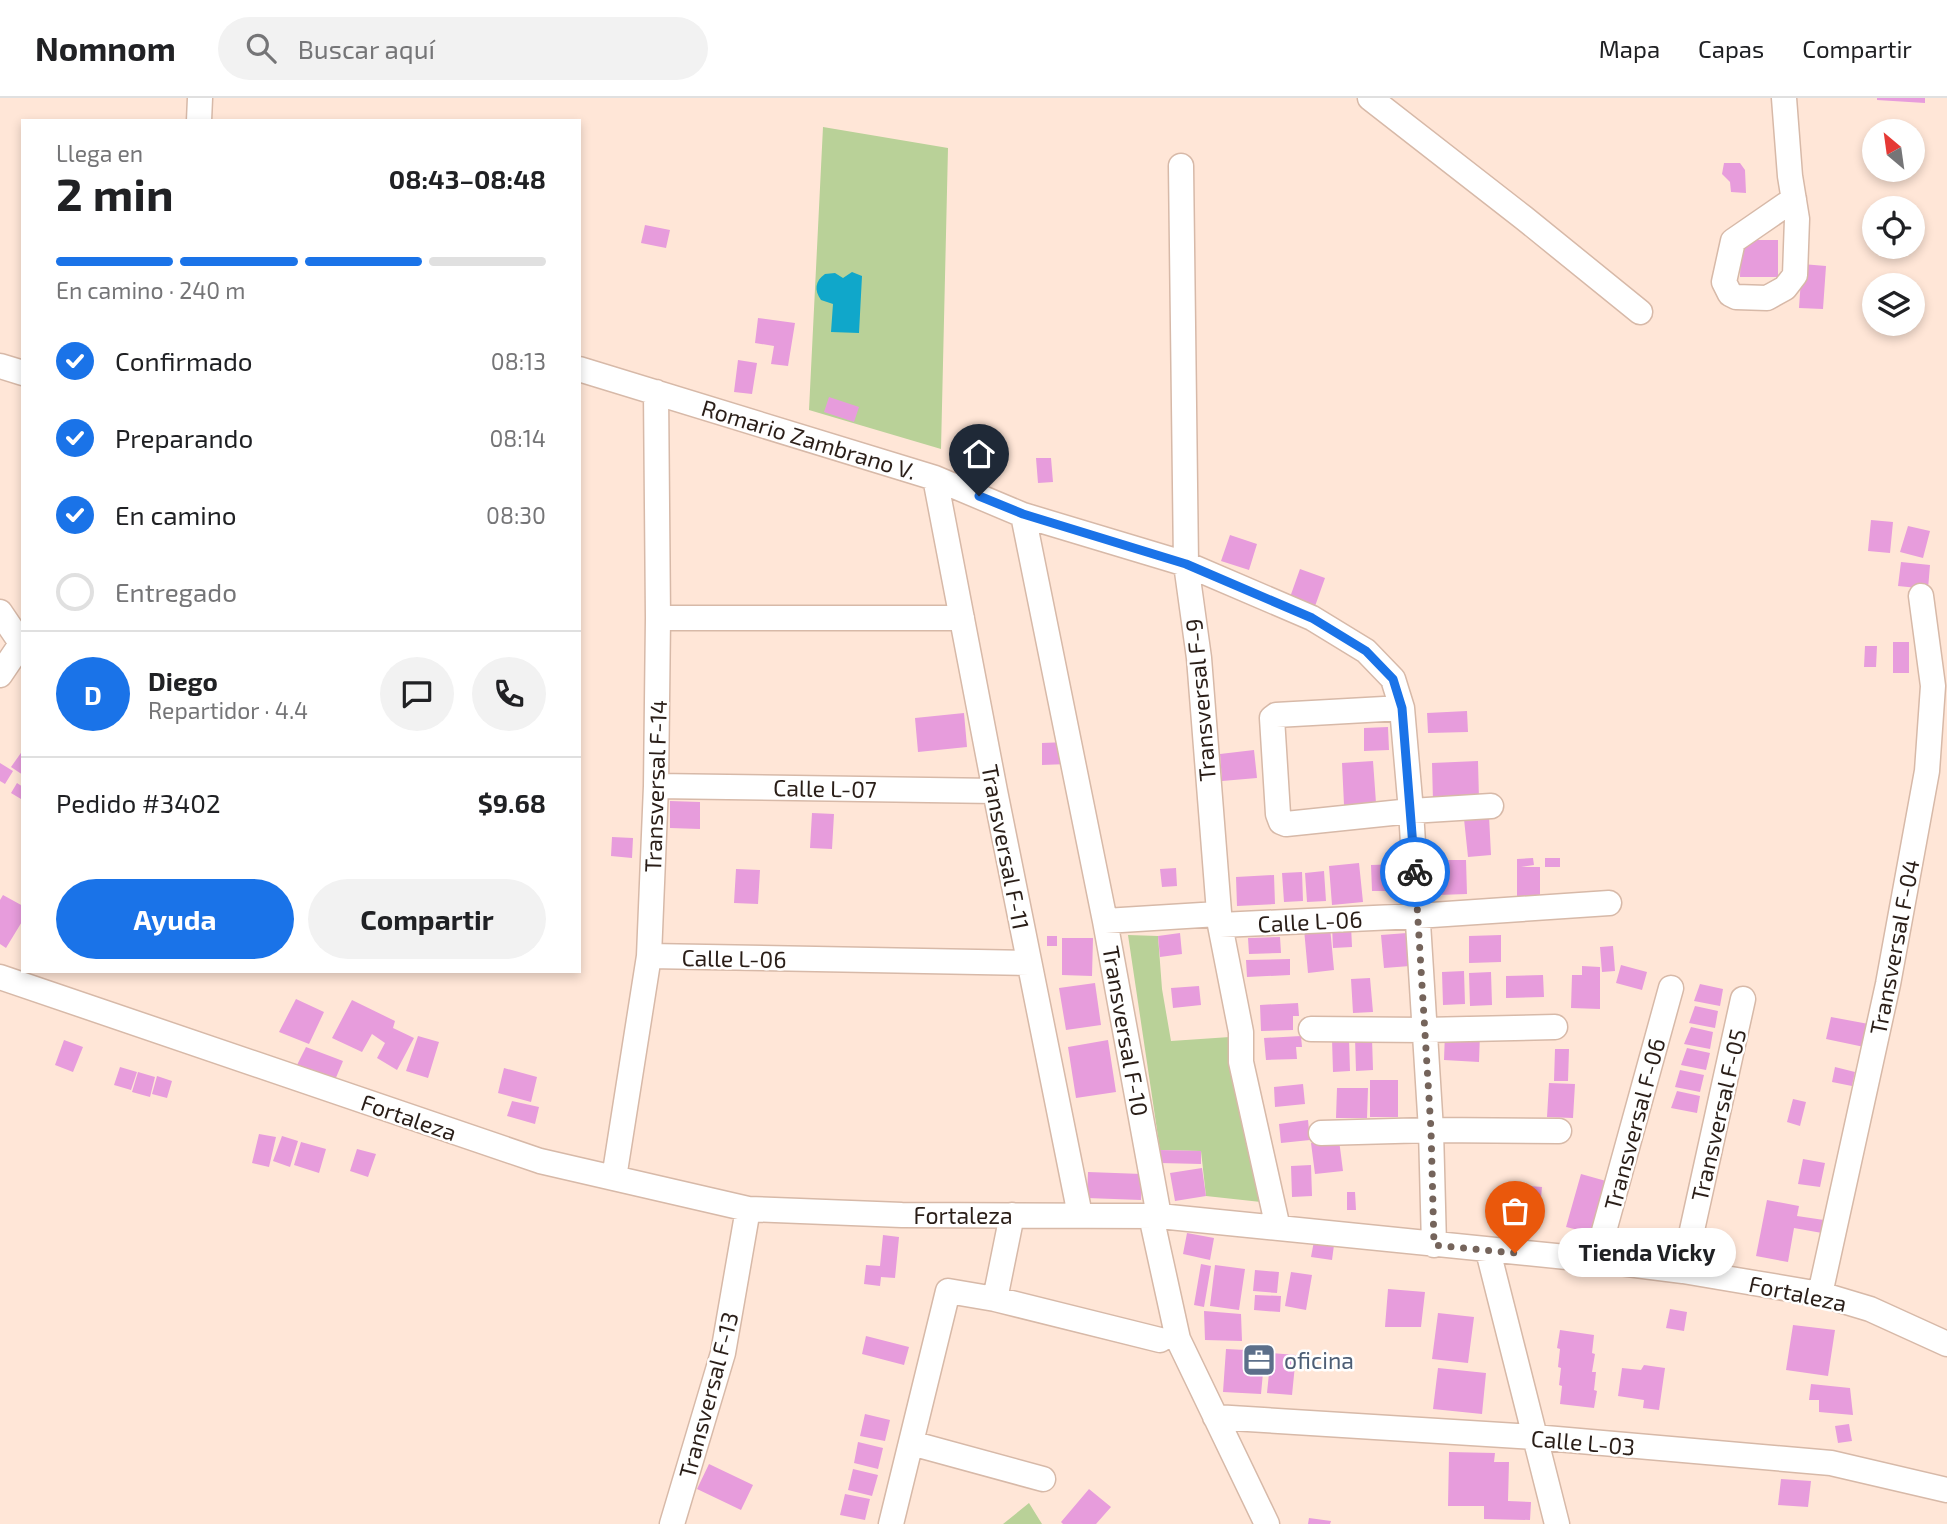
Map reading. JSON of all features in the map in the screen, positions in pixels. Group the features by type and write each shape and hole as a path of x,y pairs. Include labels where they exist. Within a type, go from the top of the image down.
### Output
{"street":[{"path":"199,119 200,98"},
{"path":"1370,98 1640,312"},
{"path":"1784,98 1794,199"},
{"name":"Transversal F-9","path":"1181,166 1186,564 1199,658 1219,920 1241,1032 1241,1062 1278,1228"},
{"path":"0,366 21,372"},
{"name":"Romario Zambrano V.","path":"581,370 936,478 1023,514 1186,564 1312,618 1366,651 1393,679 1402,708 1431,1130 1434,1245"},
{"name":"Transversal F-14","path":"614,1178 649,956 656,786 656,392"},
{"name":"Transversal F-11","path":"936,478 961,618 1080,1215"},
{"name":"Transversal F-10","path":"1023,514 1105,921 1178,1339 1266,1524"},
{"name":"Transversal F-04","path":"1820,1294 1888,985 1927,771 1933,686 1921,596"},
{"path":"0,612 21,641"},
{"path":"658,618 961,618"},
{"path":"0,675 21,644"},
{"path":"1402,708 1276,715 1272,718 1278,814 1281,822 1286,824 1491,806"},
{"name":"Calle L-07","path":"656,786 995,791"},
{"name":"Calle L-06","path":"1105,921 1417,916 1609,903"},
{"name":"Calle L-06","path":"649,956 1029,963"},
{"name":"Fortaleza","path":"0,977 540,1161 748,1209 902,1215 1155,1216 1596,1260 1683,1271 1820,1294 1870,1309 1947,1344"},
{"name":"Transversal F-06","path":"1596,1260 1671,988"},
{"name":"Transversal F-05","path":"1683,1271 1743,999"},
{"path":"1311,1029 1555,1027"},
{"path":"1321,1133 1559,1131"},
{"name":"Transversal F-13","path":"672,1524 723,1353 748,1209"},
{"path":"995,1299 1012,1215"},
{"path":"1488,1251 1557,1524"},
{"path":"891,1524 948,1291 995,1299 1160,1340"},
{"name":"Calle L-03","path":"1215,1417 1534,1437 1831,1463 1947,1490"},
{"path":"911,1443 1043,1479"}],"green space":[{"path":"823,127 948,148 941,449 809,410"},
{"path":"1128,935 1158,936 1162,989 1171,1041 1230,1037 1261,1202 1206,1196 1201,1151 1160,1150"},
{"path":"1029,1503 1042,1524 1003,1524"}],"water":[{"path":"852,272 862,276 859,333 831,332 833,304 821,300 817,293 817,283 825,274 835,273 843,278"}],"building":[{"path":"1925,98 1925,103 1877,100"},
{"path":"1724,163 1740,163 1745,170 1746,193 1731,192 1730,182 1722,174"},
{"path":"645,225 670,230 666,248 641,243"},
{"path":"1741,240 1778,240 1778,277 1740,277"},
{"path":"1802,264 1826,266 1823,309 1799,308"},
{"path":"758,318 795,323 788,366 771,364 774,346 755,343"},
{"path":"738,360 757,363 752,394 734,392"},
{"path":"829,397 859,407 854,422 824,412"},
{"path":"1036,458 1051,458 1053,482 1038,483"},
{"path":"1871,520 1893,522 1890,553 1868,551"},
{"path":"1908,526 1930,531 1923,558 1900,552"},
{"path":"1230,535 1257,544 1249,570 1221,561"},
{"path":"1901,562 1930,565 1928,589 1898,586"},
{"path":"1300,569 1325,578 1314,609 1289,600"},
{"path":"1893,642 1909,642 1909,673 1893,673"},
{"path":"1865,646 1877,646 1876,667 1864,667"},
{"path":"1467,711 1468,732 1428,733 1427,713"},
{"path":"964,713 967,747 918,752 915,718"},
{"path":"1388,727 1389,750 1364,751 1364,728"},
{"path":"1067,742 1068,764 1042,765 1042,743"},
{"path":"1254,750 1257,778 1222,781 1220,754"},
{"path":"21,753 21,774 11,767"},
{"path":"1373,761 1376,803 1344,805 1342,763"},
{"path":"1478,761 1479,799 1433,802 1432,763"},
{"path":"0,763 13,771 5,784 0,781"},
{"path":"17,783 21,786 21,799 11,793"},
{"path":"670,801 700,802 700,829 670,828"},
{"path":"812,813 834,814 832,849 810,848"},
{"path":"1489,816 1491,855 1468,857 1464,819"},
{"path":"612,837 633,838 632,858 611,856"},
{"path":"1533,858 1534,865 1521,867 1540,867 1540,898 1517,898 1517,859"},
{"path":"1545,858 1560,858 1560,867 1545,867"},
{"path":"1437,860 1466,860 1467,894 1438,895"},
{"path":"1359,863 1363,902 1332,905 1329,866"},
{"path":"1403,864 1404,891 1372,891 1371,865"},
{"path":"1176,868 1177,886 1162,887 1160,869"},
{"path":"736,869 760,870 758,904 734,903"},
{"path":"1324,871 1326,901 1307,902 1305,873"},
{"path":"1302,872 1303,901 1284,902 1282,873"},
{"path":"1274,875 1275,904 1237,906 1236,877"},
{"path":"3,895 21,905 21,923 6,948 0,944 0,900"},
{"path":"1351,925 1352,947 1333,948 1332,926"},
{"path":"1330,927 1334,970 1308,973 1304,929"},
{"path":"1180,933 1182,954 1160,957 1158,936"},
{"path":"1407,933 1410,966 1384,968 1381,935"},
{"path":"1501,935 1501,962 1469,963 1469,936"},
{"path":"1047,936 1057,936 1057,946 1047,946"},
{"path":"1280,937 1281,953 1249,954 1248,938"},
{"path":"1062,938 1093,938 1092,976 1062,975"},
{"path":"1613,946 1615,971 1602,972 1600,947"},
{"path":"1290,959 1290,975 1247,977 1246,960"},
{"path":"1621,965 1647,972 1642,990 1616,983"},
{"path":"1582,966 1600,967 1600,1009 1571,1008 1572,975 1582,975"},
{"path":"1464,971 1465,1004 1443,1005 1442,972"},
{"path":"1491,972 1492,1005 1470,1006 1469,973"},
{"path":"1543,975 1544,997 1506,998 1506,976"},
{"path":"1370,978 1373,1012 1353,1013 1351,979"},
{"path":"1095,983 1101,1025 1066,1030 1059,988"},
{"path":"1700,984 1723,989 1720,1006 1694,1001"},
{"path":"1199,986 1201,1005 1173,1008 1171,988"},
{"path":"296,999 324,1012 309,1044 279,1032"},
{"path":"352,1000 395,1021 393,1028 414,1038 397,1070 377,1058 385,1043 372,1034 362,1052 332,1038"},
{"path":"1298,1003 1299,1016 1293,1016 1293,1030 1261,1031 1260,1005"},
{"path":"1695,1006 1718,1011 1715,1028 1689,1023"},
{"path":"1831,1017 1874,1025 1869,1048 1826,1039"},
{"path":"1691,1027 1713,1032 1710,1049 1684,1044"},
{"path":"1445,1032 1480,1033 1479,1062 1444,1060"},
{"path":"418,1036 439,1042 428,1078 406,1071"},
{"path":"1301,1036 1302,1047 1296,1047 1297,1059 1266,1060 1264,1038"},
{"path":"1349,1038 1350,1071 1333,1072 1332,1039"},
{"path":"1355,1038 1372,1038 1373,1070 1356,1071"},
{"path":"64,1040 83,1047 73,1072 55,1065"},
{"path":"1108,1040 1116,1092 1076,1098 1068,1047"},
{"path":"306,1047 343,1061 335,1080 297,1065"},
{"path":"1687,1048 1710,1053 1706,1070 1681,1065"},
{"path":"1555,1049 1569,1049 1568,1081 1554,1081"},
{"path":"120,1067 137,1072 131,1090 114,1085"},
{"path":"1835,1067 1855,1072 1852,1086 1832,1082"},
{"path":"504,1068 537,1077 531,1102 498,1093"},
{"path":"1680,1070 1704,1075 1700,1092 1675,1087"},
{"path":"138,1072 155,1077 150,1097 132,1092"},
{"path":"157,1076 172,1081 167,1098 152,1094"},
{"path":"1370,1080 1398,1080 1398,1117 1370,1117"},
{"path":"1549,1083 1575,1084 1573,1118 1547,1117"},
{"path":"1303,1084 1305,1104 1275,1107 1274,1087"},
{"path":"1337,1088 1368,1088 1367,1118 1336,1118"},
{"path":"1677,1091 1700,1096 1697,1113 1671,1108"},
{"path":"1793,1099 1806,1102 1800,1126 1787,1122"},
{"path":"512,1101 539,1107 535,1124 507,1116"},
{"path":"1308,1120 1310,1140 1281,1143 1279,1124"},
{"path":"259,1134 276,1137 269,1167 252,1163"},
{"path":"282,1136 298,1141 290,1167 273,1161"},
{"path":"1339,1140 1343,1171 1315,1174 1311,1143"},
{"path":"301,1142 326,1149 319,1173 294,1165"},
{"path":"357,1149 376,1154 368,1177 350,1171"},
{"path":"1160,1150 1201,1151 1201,1164 1160,1163"},
{"path":"1803,1159 1825,1163 1820,1187 1798,1184"},
{"path":"1311,1165 1312,1196 1292,1197 1291,1166"},
{"path":"1202,1168 1206,1196 1175,1201 1170,1173"},
{"path":"1088,1172 1142,1174 1141,1200 1087,1198"},
{"path":"1581,1174 1606,1181 1591,1233 1566,1227"},
{"path":"1505,1184 1542,1187 1538,1229 1501,1226"},
{"path":"1347,1192 1355,1192 1356,1210 1347,1210"},
{"path":"1767,1200 1799,1206 1797,1216 1824,1220 1822,1233 1794,1228 1788,1262 1756,1256"},
{"path":"1187,1233 1214,1238 1210,1260 1183,1254"},
{"path":"883,1235 899,1237 895,1278 881,1277 880,1286 864,1284 866,1265 880,1266"},
{"path":"1314,1241 1334,1245 1332,1260 1311,1257"},
{"path":"1201,1264 1211,1266 1204,1307 1194,1305"},
{"path":"1215,1265 1245,1269 1239,1310 1210,1306"},
{"path":"1255,1270 1279,1272 1277,1293 1253,1291"},
{"path":"1291,1272 1312,1275 1306,1310 1285,1306"},
{"path":"1388,1289 1425,1292 1421,1327 1385,1327"},
{"path":"1255,1295 1281,1296 1280,1312 1254,1310"},
{"path":"1670,1309 1687,1312 1684,1331 1666,1328"},
{"path":"1204,1311 1241,1314 1242,1341 1205,1340"},
{"path":"1438,1313 1474,1317 1468,1363 1432,1359"},
{"path":"1793,1325 1835,1330 1828,1376 1786,1370"},
{"path":"1560,1330 1594,1335 1592,1372 1596,1372 1594,1390 1597,1391 1594,1408 1560,1404 1562,1386 1559,1385 1561,1368 1558,1367 1560,1349 1557,1348"},
{"path":"866,1336 909,1347 904,1365 862,1354"},
{"path":"1226,1349 1265,1351 1261,1394 1223,1392"},
{"path":"1271,1353 1296,1355 1292,1395 1267,1393"},
{"path":"1644,1365 1665,1368 1659,1410 1643,1408 1644,1400 1618,1396 1622,1368 1641,1370"},
{"path":"1438,1368 1486,1373 1482,1414 1433,1409"},
{"path":"1811,1384 1850,1388 1853,1415 1819,1412 1819,1400 1809,1400"},
{"path":"865,1414 890,1420 885,1441 860,1436"},
{"path":"1849,1424 1852,1441 1838,1443 1835,1426"},
{"path":"858,1442 883,1448 878,1469 854,1463"},
{"path":"1449,1452 1495,1453 1494,1462 1509,1462 1508,1501 1531,1502 1530,1520 1484,1519 1484,1506 1448,1506"},
{"path":"709,1464 753,1485 741,1510 697,1489"},
{"path":"853,1469 878,1475 872,1496 848,1490"},
{"path":"1781,1479 1811,1481 1808,1507 1778,1505"},
{"path":"1089,1489 1111,1507 1096,1524 1063,1524 1061,1522"},
{"path":"845,1494 870,1499 865,1520 840,1515"},
{"path":"1309,1518 1331,1521 1330,1524 1308,1524"}],"way so far":[{"path":"1415,872 1431,1130 1434,1245 1515,1253"}],"place":[{"name":"Tienda Vicky","path":"1515,1253"},
{"name":"oficina","path":"1259,1360"}],"route":[{"path":"979,496 1023,514 1186,564 1312,618 1366,651 1393,679 1402,708 1415,872"}]}
